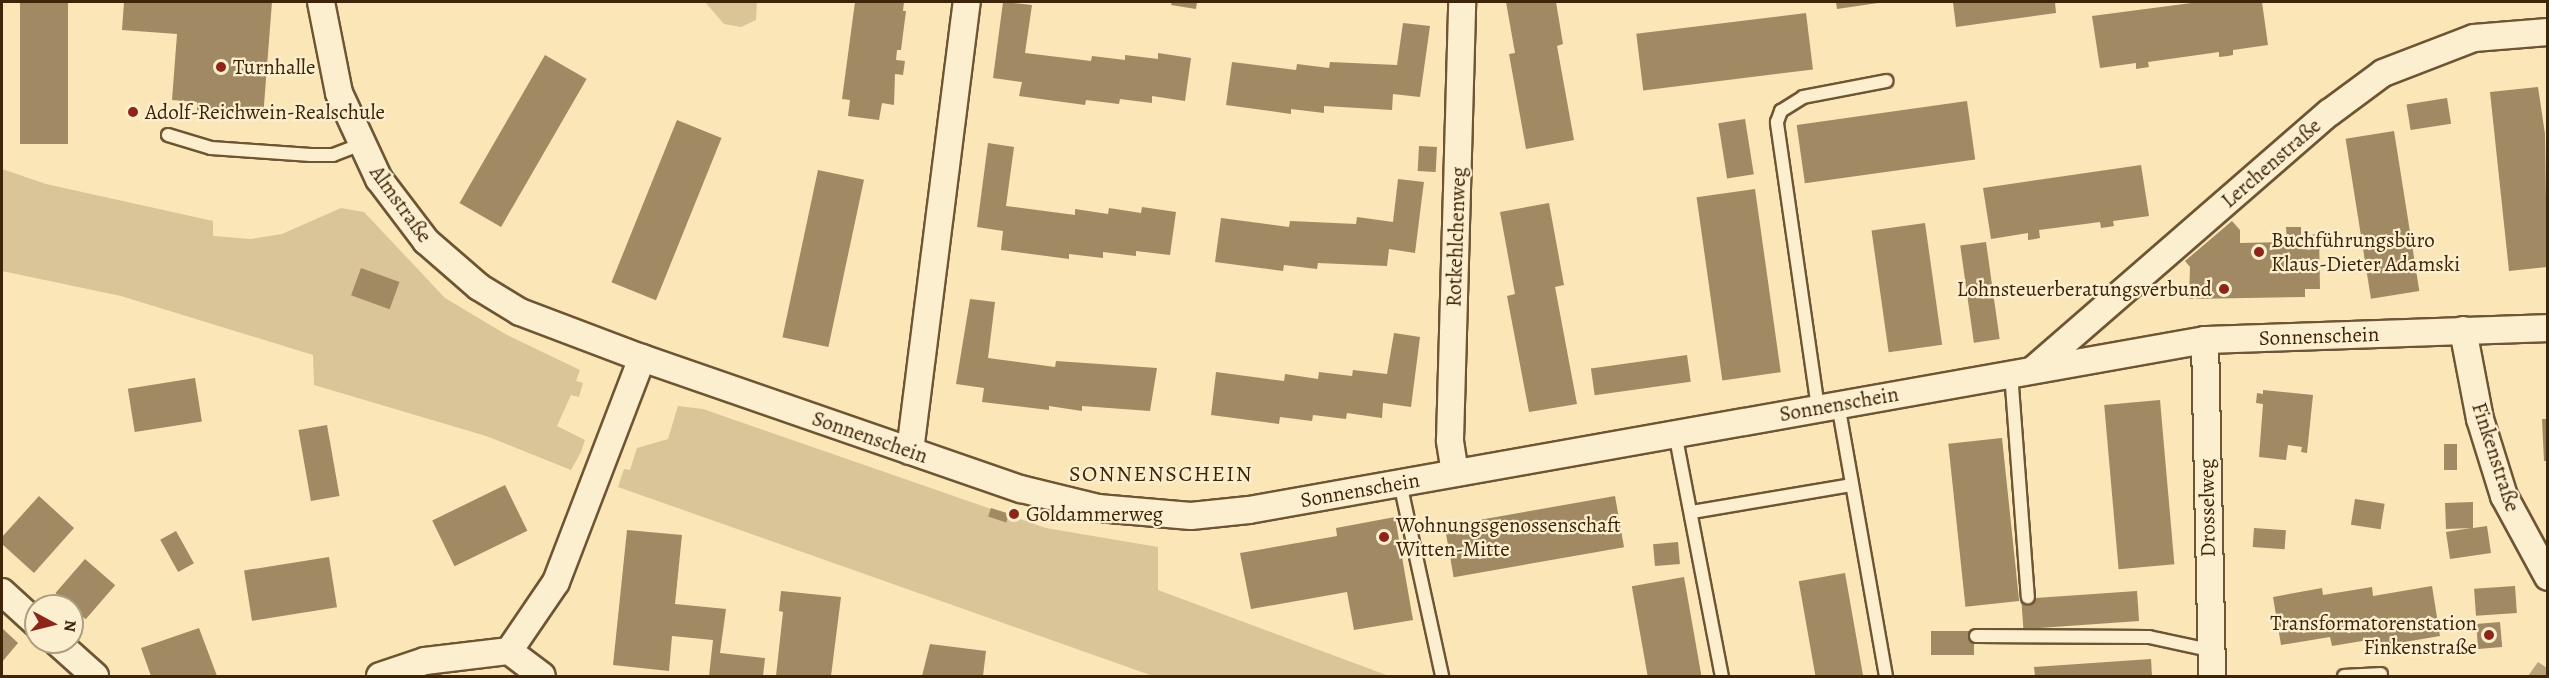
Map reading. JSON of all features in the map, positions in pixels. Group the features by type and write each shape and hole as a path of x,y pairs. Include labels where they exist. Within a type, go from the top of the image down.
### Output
{"street":[{"name":"Almstraße","path":"321,2 339,93 361,144 379,178 426,242 479,287 520,312 642,358"},
{"path":"910,451 967,2"},
{"name":"Rotkehlchenweg","path":"1455,472 1450,440 1462,2"},
{"name":"Lerchenstraße","path":"2022,371 2330,113 2384,73 2474,38 2547,32"},
{"name":"Sonnenschein","path":"642,358 1021,489 1098,508 1144,514 1191,516 1249,510 2205,340 2547,328"},
{"name":"Finkenstraße","path":"2463,330 2480,419 2504,496 2547,577"},
{"name":"Drosselweg","path":"2205,340 2209,650 2212,676"},
{"path":"509,651 556,582 642,358"},
{"path":"2,592 24,612"},
{"path":"380,676 425,661 509,651 542,676"},
{"path":"70,654 95,676"}],"lane":[{"path":"1886,81 1803,97 1781,111 1777,122 1828,406 1851,485 1886,676"},
{"path":"168,135 211,148 311,156 333,155 361,144"},
{"path":"2022,371 2028,597"},
{"path":"1675,433 1722,676"},
{"path":"1400,483 1442,676"},
{"path":"1692,512 1851,485"},
{"path":"1976,636 2149,637 2209,650"},
{"path":"2344,676 2381,674"}],"shaded area":[{"path":"705,2 757,2 756,20 741,27 724,24"},
{"path":"2,169 46,184 213,221 213,236 251,239 282,234 341,208 364,212 445,298 507,335 580,370 576,381 583,383 579,397 571,395 557,426 585,440 581,452 571,470 486,436 314,385 313,355 121,296 2,271"},
{"path":"678,406 703,409 1046,528 1158,547 1158,590 1389,676 1153,676 618,487 624,469 630,470 637,448 668,439"},
{"path":"2538,662 2547,668 2547,676 2528,676"}],"building":[{"path":"20,2 68,2 68,144 20,144"},
{"name":"Turnhalle","path":"124,2 272,2 263,118 197,113 197,102 172,100 177,34 122,30"},
{"path":"855,2 904,2 903,11 906,11 901,50 897,50 896,60 905,61 903,75 895,74 894,105 882,103 879,120 848,116 850,100 842,99"},
{"path":"1003,2 1032,5 1025,53 1091,61 1092,56 1125,60 1125,55 1158,59 1158,53 1191,58 1185,101 1152,96 1152,103 1120,99 1119,104 1086,100 1085,105 1019,96 1022,82 993,78"},
{"path":"1172,2 1197,2 1196,9 1171,5"},
{"path":"1506,2 1556,2 1563,44 1557,46 1574,140 1526,149 1509,54 1515,53"},
{"path":"1836,2 1878,2 1878,3 1837,9"},
{"path":"1953,2 2055,2 2056,13 1956,27"},
{"path":"2199,2 2262,2 2268,45 2233,50 2233,55 2228,56 2219,57 2219,52 2148,62 2149,67 2136,69 2136,63 2100,68 2092,16"},
{"path":"1806,13 1813,70 1643,90 1636,34"},
{"path":"1403,23 1430,26 1420,97 1393,94 1392,110 1324,106 1324,113 1291,109 1291,114 1226,105 1232,62 1296,70 1297,64 1329,68 1330,62 1397,65"},
{"path":"545,55 587,79 501,227 460,203"},
{"path":"2538,87 2545,134 2547,267 2509,271 2490,92"},
{"path":"2447,98 2451,124 2411,130 2407,104"},
{"path":"1967,101 1975,159 1805,183 1797,125"},
{"path":"1745,119 1754,174 1727,179 1718,123"},
{"path":"677,120 722,138 656,300 611,282"},
{"path":"2394,131 2419,291 2371,299 2346,139"},
{"path":"988,143 1014,147 1006,206 1075,215 1075,209 1108,214 1109,208 1141,213 1142,207 1176,212 1170,255 1136,251 1136,256 1103,252 1103,258 1069,254 1069,259 1001,250 1003,231 977,227"},
{"path":"1419,146 1437,147 1436,172 1418,171"},
{"path":"2141,165 2149,216 2113,221 2114,226 2101,228 2100,222 2039,230 2040,238 2035,239 2028,240 2028,233 1991,239 1983,188"},
{"path":"818,170 864,180 828,347 782,337"},
{"path":"1398,179 1424,182 1415,253 1389,249 1387,266 1318,263 1317,269 1284,265 1283,271 1215,262 1221,218 1289,227 1290,221 1356,224 1357,217 1393,222"},
{"path":"1755,189 1781,372 1722,380 1697,197"},
{"path":"1549,203 1564,285 1555,287 1577,404 1529,412 1507,296 1515,294 1500,212"},
{"path":"2232,221 2240,230 2240,243 2287,242 2286,227 2301,227 2301,236 2319,234 2320,289 2305,289 2305,297 2189,299 2190,267 2185,261"},
{"path":"1925,223 1942,345 1889,352 1872,231"},
{"path":"1986,242 2000,339 1974,343 1960,246"},
{"path":"361,268 400,282 390,309 351,295"},
{"path":"970,299 995,302 988,358 1055,367 1056,361 1157,368 1150,411 1082,406 1082,411 1049,406 1049,410 982,402 984,388 956,384"},
{"path":"1394,333 1420,337 1411,407 1383,403 1382,418 1347,413 1346,419 1313,415 1312,421 1280,417 1279,424 1211,415 1216,372 1284,381 1285,374 1318,379 1319,372 1352,376 1353,370 1387,374"},
{"path":"1687,355 1691,382 1595,395 1591,368"},
{"path":"195,378 202,421 135,432 128,389"},
{"path":"2263,390 2313,395 2307,453 2301,452 2302,447 2288,445 2286,460 2259,457 2263,404 2256,403 2257,393 2263,394"},
{"path":"2160,400 2174,564 2119,569 2104,405"},
{"path":"2542,419 2547,419 2547,461 2544,461"},
{"path":"327,425 340,496 311,501 298,430"},
{"path":"2002,438 2019,601 1965,607 1948,444"},
{"path":"2444,444 2457,444 2457,470 2444,470"},
{"path":"505,485 527,531 455,566 432,521"},
{"path":"39,496 74,528 34,573 2,544 2,537"},
{"path":"1615,496 1624,547 1454,577 1445,526"},
{"path":"2355,499 2385,504 2381,529 2351,525"},
{"path":"2473,502 2473,528 2487,526 2491,553 2450,559 2446,532 2471,528 2446,529 2445,503"},
{"path":"991,508 1009,514 1006,522 988,517"},
{"path":"1395,517 1413,620 1354,630 1347,592 1251,609 1240,553 1337,536 1336,528"},
{"path":"2254,528 2286,530 2285,549 2253,547"},
{"path":"627,530 682,535 675,604 726,609 720,653 765,658 763,676 709,676 713,640 672,636 669,671 613,665"},
{"path":"176,531 194,563 178,572 160,540"},
{"path":"1678,542 1680,564 1655,566 1653,544"},
{"path":"329,557 337,607 252,621 244,570"},
{"path":"85,559 115,585 86,619 84,594 55,593"},
{"path":"1845,573 1863,676 1815,676 1799,581"},
{"path":"1684,577 1701,675 1648,676 1632,586"},
{"path":"2432,586 2440,636 2381,646 2380,638 2332,646 2330,637 2281,645 2273,597 2322,588 2323,595 2372,587 2373,596"},
{"path":"2515,586 2517,613 2476,616 2474,589"},
{"path":"781,591 841,597 831,676 776,676 783,612 779,611"},
{"path":"2137,591 2139,621 2023,629 2021,599"},
{"name":"Transformatorenstation Finkenstraße","path":"2500,622 2502,647 2478,649 2476,624"},
{"path":"2,628 18,643 2,662"},
{"path":"199,628 217,676 151,676 141,648"},
{"path":"1931,631 1974,631 1974,655 1931,655"},
{"path":"930,644 986,651 983,676 922,676"},
{"path":"2151,659 2152,676 2035,676 2034,667"}],"place":[{"name":"Turnhalle","path":"221,67"},
{"name":"Adolf-Reichwein-Realschule","path":"133,112"},
{"name":"Buchführungsbüro Klaus-Dieter Adamski","path":"2259,252"},
{"name":"Lohnsteuerberatungsverbund","path":"2224,289"},
{"name":"Goldammerweg","path":"1014,514"},
{"name":"Wohnungsgenossenschaft Witten-Mitte","path":"1384,537"},
{"name":"Transformatorenstation Finkenstraße","path":"2489,635"}],"district":[{"name":"SONNENSCHEIN","path":"1161,475"}]}
